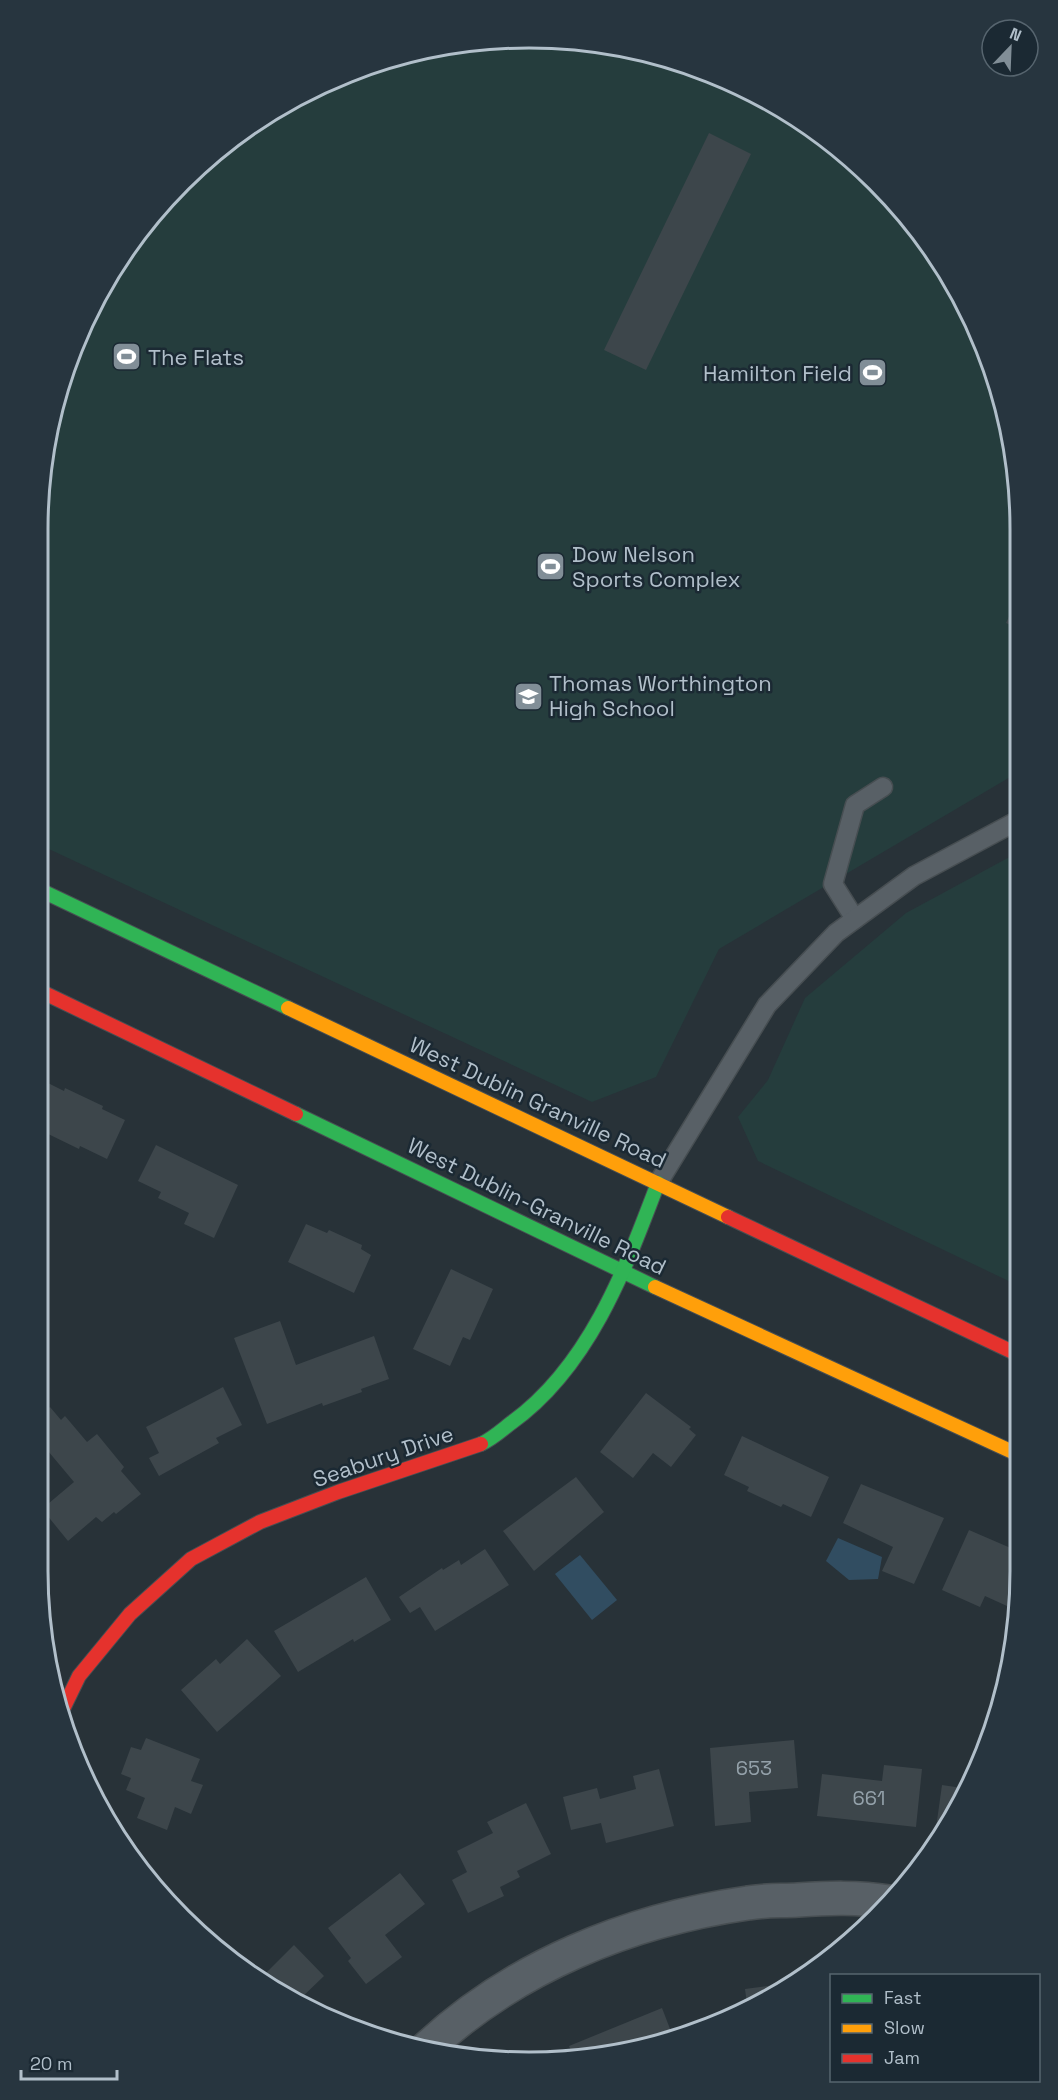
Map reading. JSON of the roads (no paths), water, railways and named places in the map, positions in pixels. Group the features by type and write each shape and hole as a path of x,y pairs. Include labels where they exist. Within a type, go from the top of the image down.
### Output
{"street":[{"name":"West Dublin Granville Road","path":"48,894 1010,1351"},
{"name":"West Dublin-Granville Road","path":"48,995 624,1272 1010,1451"},
{"name":"Seabury Drive","path":"66,1702 79,1676 130,1614 191,1559 260,1522 338,1492 484,1443 531,1408 570,1367 624,1272 658,1183"},
{"path":"433,2043 478,2006 547,1964 593,1943 676,1916 750,1902 860,1898 879,1901"}],"lane":[{"path":"855,919 832,884 855,805 883,787"},
{"path":"658,1183 767,1005 836,933 914,876 1010,825"}],"water":[{"path":"838,1538 882,1557 878,1579 849,1580 826,1561"},
{"path":"580,1555 617,1600 592,1620 555,1574"}],"place":[{"name":"The Flats","path":"127,357"},
{"name":"Hamilton Field","path":"873,373"},
{"name":"Dow Nelson Sports Complex","path":"551,567"},
{"name":"Thomas Worthington High School","path":"528,696"}]}
